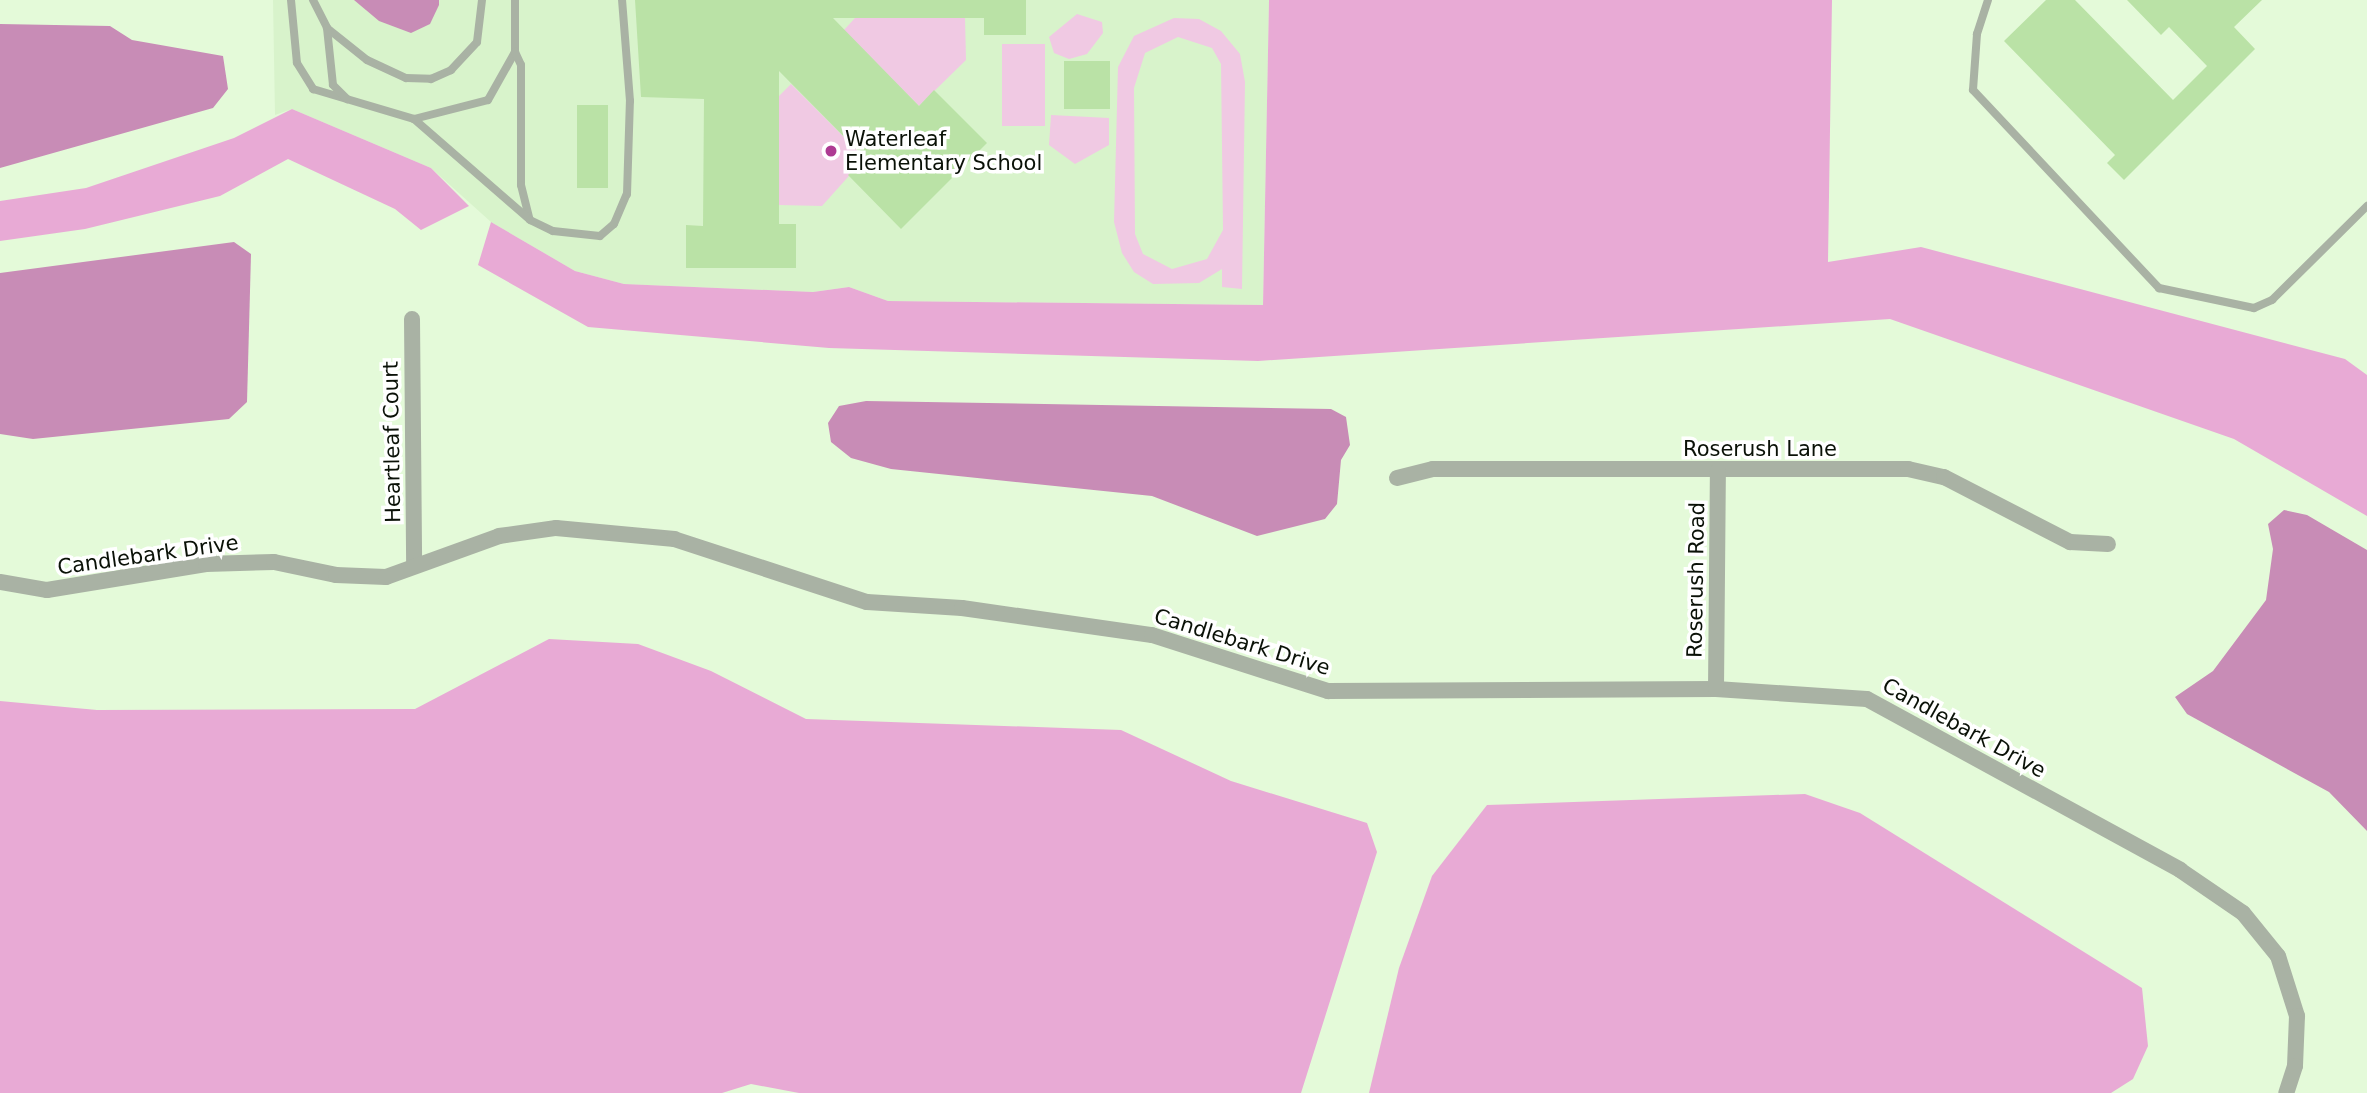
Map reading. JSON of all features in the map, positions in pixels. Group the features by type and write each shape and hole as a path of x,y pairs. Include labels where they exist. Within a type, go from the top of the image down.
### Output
{"street":[{"name":"Heartleaf Court","path":"412,318 414,564"},
{"name":"Roserush Lane","path":"1397,478 1433,469 1908,469 1944,477 2070,542 2108,544"},
{"name":"Roserush Road","path":"1716,689 1718,471"},
{"name":"Candlebark Drive","path":"0,582 47,590 206,564 274,562 336,575 386,577 414,564 499,536 582,530 699,546 867,603 973,609 1152,635 1328,691 1716,689 1867,698 2180,870 2243,913 2278,956 2297,1016 2295,1066 2286,1093"}],"lane":[{"path":"291,0 298,63 313,89 414,119 530,220 553,231 600,236 614,224 627,194 630,101 622,0"},
{"path":"313,0 327,28 333,85 349,101"},
{"path":"327,28 367,60 406,78 431,79 451,70 477,42 482,0"},
{"path":"515,0 516,52 522,65 521,185 530,220"},
{"path":"1988,0 1977,34 1973,90 2159,288 2254,308 2272,300 2367,206"},
{"path":"414,119 488,100 516,52"}],"shaded area":[{"name":"Waterleaf Elementary School","path":"273,0 1269,0 1263,305 888,301 849,287 813,292 624,284 575,271 491,222 431,168 292,109 275,115"},
{"path":"354,0 439,0 439,5 430,24 411,33 379,21"},
{"path":"1269,0 1832,0 1828,262 1921,247 2345,359 2367,375 2367,516 2234,439 1890,319 1258,361 829,348 588,327 478,265 491,222 575,271 624,284 813,292 849,287 888,301 1263,305"},
{"path":"1077,14 1102,22 1103,33 1087,54 1069,59 1054,53 1049,37"},
{"path":"855,18 965,18 966,60 919,106 844,30"},
{"path":"1174,18 1199,19 1221,31 1240,54 1245,82 1242,289 1222,287 1222,269 1199,283 1153,284 1134,272 1122,253 1114,222 1118,67 1134,36","holes":["1178,37 1212,48 1221,64 1223,230 1207,259 1172,269 1143,254 1135,234 1134,88 1145,53"]},
{"path":"0,24 110,26 132,40 223,56 228,89 213,108 0,168"},
{"path":"1002,44 1045,44 1045,126 1002,126"},
{"path":"791,84 865,158 822,206 779,205 779,96"},
{"path":"292,109 431,168 469,206 421,230 395,209 288,159 220,196 85,229 0,241 0,201 86,188 234,138"},
{"path":"1051,115 1109,118 1109,145 1075,164 1049,145"},
{"path":"234,242 251,254 247,402 229,419 33,439 0,434 0,273"},
{"path":"866,401 1331,409 1346,417 1350,445 1341,460 1337,504 1325,519 1257,536 1152,496 891,469 851,458 831,442 828,423 839,406"},
{"path":"2284,510 2307,515 2367,550 2367,831 2329,792 2187,714 2175,697 2213,671 2266,600 2273,549 2268,524"},
{"path":"549,639 638,644 711,671 806,719 1121,730 1231,781 1367,823 1377,852 1301,1093 799,1093 751,1084 722,1093 0,1093 0,701 97,710 415,709"},
{"path":"1805,794 1860,813 2142,988 2148,1046 2133,1079 2111,1093 1369,1093 1399,968 1432,876 1487,805"}],"building":[{"path":"635,0 1026,0 1026,35 984,35 984,18 833,18 919,106 934,90 987,143 901,229 848,175 865,158 779,71 779,224 796,224 796,268 686,268 686,225 703,226 704,99 641,97"},
{"path":"2046,0 2075,0 2173,100 2207,66 2169,27 2161,35 2127,0 2262,0 2234,27 2255,49 2124,180 2107,163 2115,155 2004,41"},
{"path":"1064,61 1110,61 1110,109 1064,109"},
{"path":"577,105 608,105 608,188 577,188"}],"place":[{"name":"Waterleaf Elementary School","path":"831,151"}]}
